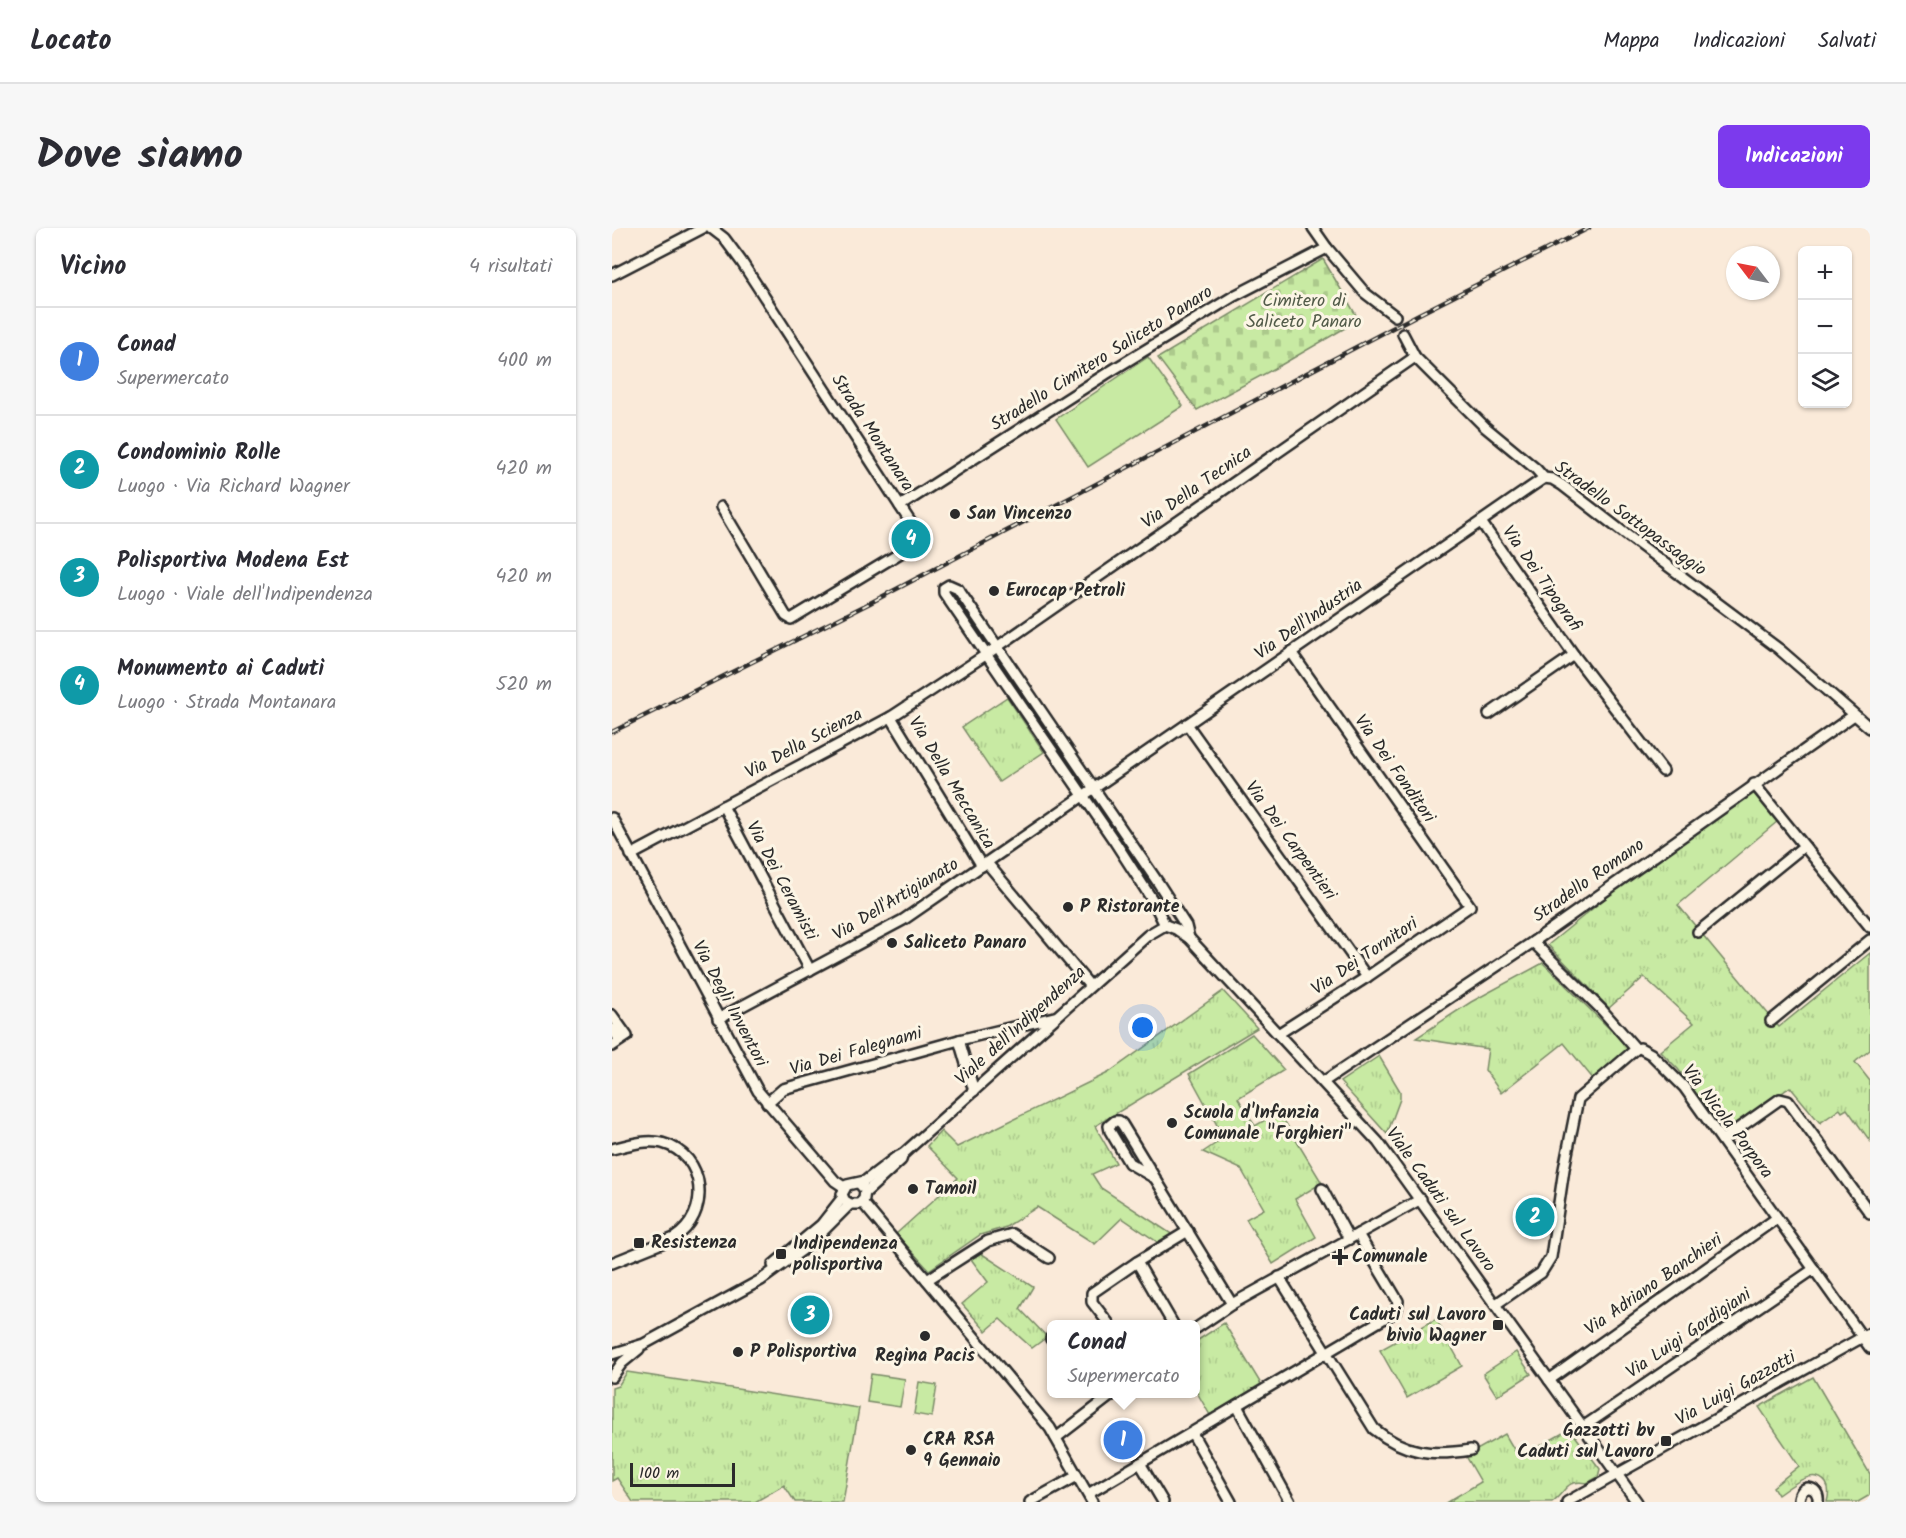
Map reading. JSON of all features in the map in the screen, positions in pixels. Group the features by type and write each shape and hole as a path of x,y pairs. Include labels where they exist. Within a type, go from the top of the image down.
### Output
{"street":[{"path":"612,275 704,228"},
{"name":"Strada Montanara","path":"712,228 724,238 741,261 922,540 792,619 786,616 721,507"},
{"path":"1313,228 1365,293 1395,316"},
{"name":"Stradello Cimitero Saliceto Panaro","path":"900,506 1234,296 1327,248"},
{"name":"Stradello Sottopassaggio","path":"1403,334 1415,357 1485,427 1544,478 1552,479 1562,485 1779,649 1854,715"},
{"name":"Via Della Tecnica","path":"997,647 1415,357"},
{"name":"Via Dell'Industria","path":"1094,789 1544,478"},
{"name":"Via Dei Tipografi","path":"1481,522 1574,655 1663,771"},
{"name":"Viale Caduti sul Lavoro","path":"1189,938 1181,918 958,589 949,585 944,588 944,593 1084,796 1153,901 1165,925 1189,938 1378,1142 1637,1502"},
{"path":"987,654 997,647"},
{"name":"Via Dei Fonditori","path":"1291,652 1470,906"},
{"name":"Via Della Scienza","path":"631,855 891,717 987,654"},
{"name":"Via Dei Tipografi","path":"1489,714 1574,655"},
{"path":"1854,715 1870,728"},
{"name":"Stradello Romano","path":"1323,1082 1533,942 1854,715"},
{"name":"Via Della Meccanica","path":"891,717 985,864 1090,986"},
{"name":"Via Dei Carpentieri","path":"1187,724 1367,977"},
{"path":"1754,784 1870,927"},
{"path":"1084,796 1094,789"},
{"name":"Via Dell'Artigianato","path":"717,1019 903,920 1084,796"},
{"name":"Via Dei Ceramisti","path":"723,806 810,970"},
{"name":"Via Degli Inventori","path":"612,818 717,1019 758,1091 766,1103 836,1181 846,1196"},
{"path":"1698,932 1804,846"},
{"name":"Via Dei Tornitori","path":"1278,1034 1367,977 1470,906"},
{"name":"Viale dell'Indipendenza","path":"846,1196 853,1182 859,1183 870,1178 903,1154 1148,934 1165,925"},
{"path":"1771,1021 1870,940"},
{"name":"Via Nicola Porpora","path":"1533,942 1602,1010 1636,1049 1640,1048 1651,1054 1684,1087 1814,1269 1867,1335 1870,1347"},
{"path":"612,1015 620,1041"},
{"name":"Via Dei Falegnami","path":"766,1103 783,1089 959,1040 1056,1017"},
{"path":"612,1029 620,1041"},
{"path":"959,1040 974,1091"},
{"path":"1496,1305 1536,1277 1549,1262 1578,1099 1636,1049"},
{"path":"1722,1140 1780,1099 1788,1101 1870,1214"},
{"path":"1154,1177 1129,1163 1110,1131 1109,1126 1112,1123 1115,1121 1122,1124 1232,1304"},
{"path":"612,1149 646,1142 668,1146 692,1165 700,1190 695,1214 683,1231 665,1242 612,1263"},
{"name":"Viale dell'Indipendenza","path":"863,1197 901,1160 903,1154"},
{"path":"859,1183 863,1187 863,1197 927,1280 1038,1413 1056,1438 1090,1498 1140,1463 1395,1312 1398,1301 1322,1189"},
{"path":"619,1366 612,1354 644,1344 744,1290 794,1258 819,1236 846,1196 856,1205 863,1197"},
{"path":"1200,1326 1232,1304 1420,1199"},
{"name":"Via Adriano Banchieri","path":"1549,1380 1778,1218"},
{"path":"1106,1320 1092,1302 1091,1296 1098,1288 1188,1231"},
{"path":"927,1280 988,1241 1012,1234 1049,1258"},
{"path":"1137,1262 1171,1320"},
{"name":"Via Luigi Gordigiani","path":"1583,1427 1814,1269"},
{"path":"1279,1277 1368,1422 1387,1440 1419,1452 1436,1454 1471,1450"},
{"name":"Via Luigi Gazzotti","path":"1567,1502 1867,1335"},
{"path":"612,1377 619,1366 644,1344"},
{"path":"1098,1398 1102,1402"},
{"path":"1056,1438 1108,1398"},
{"path":"1237,1406 1290,1502"},
{"path":"1192,1433 1231,1502"},
{"path":"1140,1463 1163,1502"},
{"path":"1030,1502 1077,1476"},
{"path":"1788,1502 1799,1498 1802,1490 1808,1488 1815,1490 1818,1494 1818,1502"}],"green space":[{"name":"Cimitero di Saliceto Panaro","path":"1323,259 1359,320 1197,410 1158,358"},
{"path":"1148,357 1183,406 1088,467 1056,419"},
{"path":"1007,697 1044,752 999,782 962,727"},
{"path":"1753,791 1778,821 1678,905 1779,1027 1870,953 1870,1050 1855,1062 1870,1081 1870,1141 1847,1109 1842,1112 1840,1109 1820,1123 1790,1087 1726,1134 1678,1069 1660,1051 1694,1023 1644,977 1609,1008 1548,945 1619,887"},
{"path":"1543,963 1630,1049 1594,1080 1564,1043 1501,1093 1485,1070 1488,1049 1416,1038 1471,1002"},
{"path":"1223,991 1257,1028 1095,1126 1116,1163 1092,1174 1101,1188 1173,1235 1159,1243 1122,1218 1095,1244 1037,1207 1006,1227 980,1235 929,1270 896,1234 958,1178 927,1146 941,1131 957,1147 1108,1073"},
{"path":"1252,1034 1284,1070 1238,1098 1255,1126 1279,1112 1322,1183 1295,1199 1316,1237 1273,1264 1246,1219 1264,1209 1241,1169 1203,1152 1224,1138 1189,1074"},
{"path":"1379,1056 1400,1091 1400,1099 1387,1134 1340,1082"},
{"path":"979,1252 1033,1287 1020,1309 1047,1337 1032,1348 1000,1319 986,1331 962,1304 988,1282 971,1259"},
{"path":"1436,1319 1462,1366 1407,1398 1380,1350"},
{"path":"1224,1323 1261,1384 1210,1415 1200,1398 1200,1339"},
{"path":"1516,1352 1531,1374 1497,1396 1483,1374"},
{"path":"627,1372 859,1408 843,1502 795,1502 784,1485 755,1502 633,1502 617,1478 612,1481 612,1388 618,1386"},
{"path":"871,1374 905,1379 900,1407 867,1402"},
{"path":"1813,1377 1870,1474 1870,1495 1858,1502 1827,1502 1829,1492 1826,1483 1821,1478 1808,1477 1778,1495 1773,1487 1799,1466 1759,1407"},
{"path":"919,1382 937,1385 932,1417 914,1414"},
{"path":"1570,1429 1600,1469 1598,1477 1587,1483 1574,1483 1566,1487 1552,1502 1447,1502 1481,1482 1466,1456 1505,1434 1519,1458"}],"tunnel":[{"path":"1395,316 1403,334"}],"railway":[{"path":"612,732 870,603 1419,314 1589,228"}],"place":[{"name":"San Vincenzo","path":"955,514"},
{"name":"Monumento ai Caduti","path":"911,539"},
{"name":"Eurocap Petroli","path":"994,591"},
{"name":"P Ristorante","path":"1068,907"},
{"name":"Saliceto Panaro","path":"892,943"},
{"name":"Scuola d'Infanzia Comunale \"Forghieri\"","path":"1172,1123"},
{"name":"Tamoil","path":"913,1189"},
{"name":"Condominio Rolle","path":"1535,1217"},
{"name":"Resistenza","path":"639,1243"},
{"name":"Indipendenza polisportiva","path":"781,1254"},
{"name":"Comunale","path":"1340,1257"},
{"name":"Polisportiva Modena Est","path":"810,1315"},
{"name":"Caduti sul Lavoro bivio Wagner","path":"1498,1325"},
{"name":"Regina Pacis","path":"925,1336"},
{"name":"P Polisportiva","path":"738,1352"},
{"name":"Conad","path":"1123,1440"},
{"name":"Gazzotti bv Caduti sul Lavoro","path":"1666,1441"},
{"name":"CRA RSA 9 Gennaio","path":"911,1450"}]}
